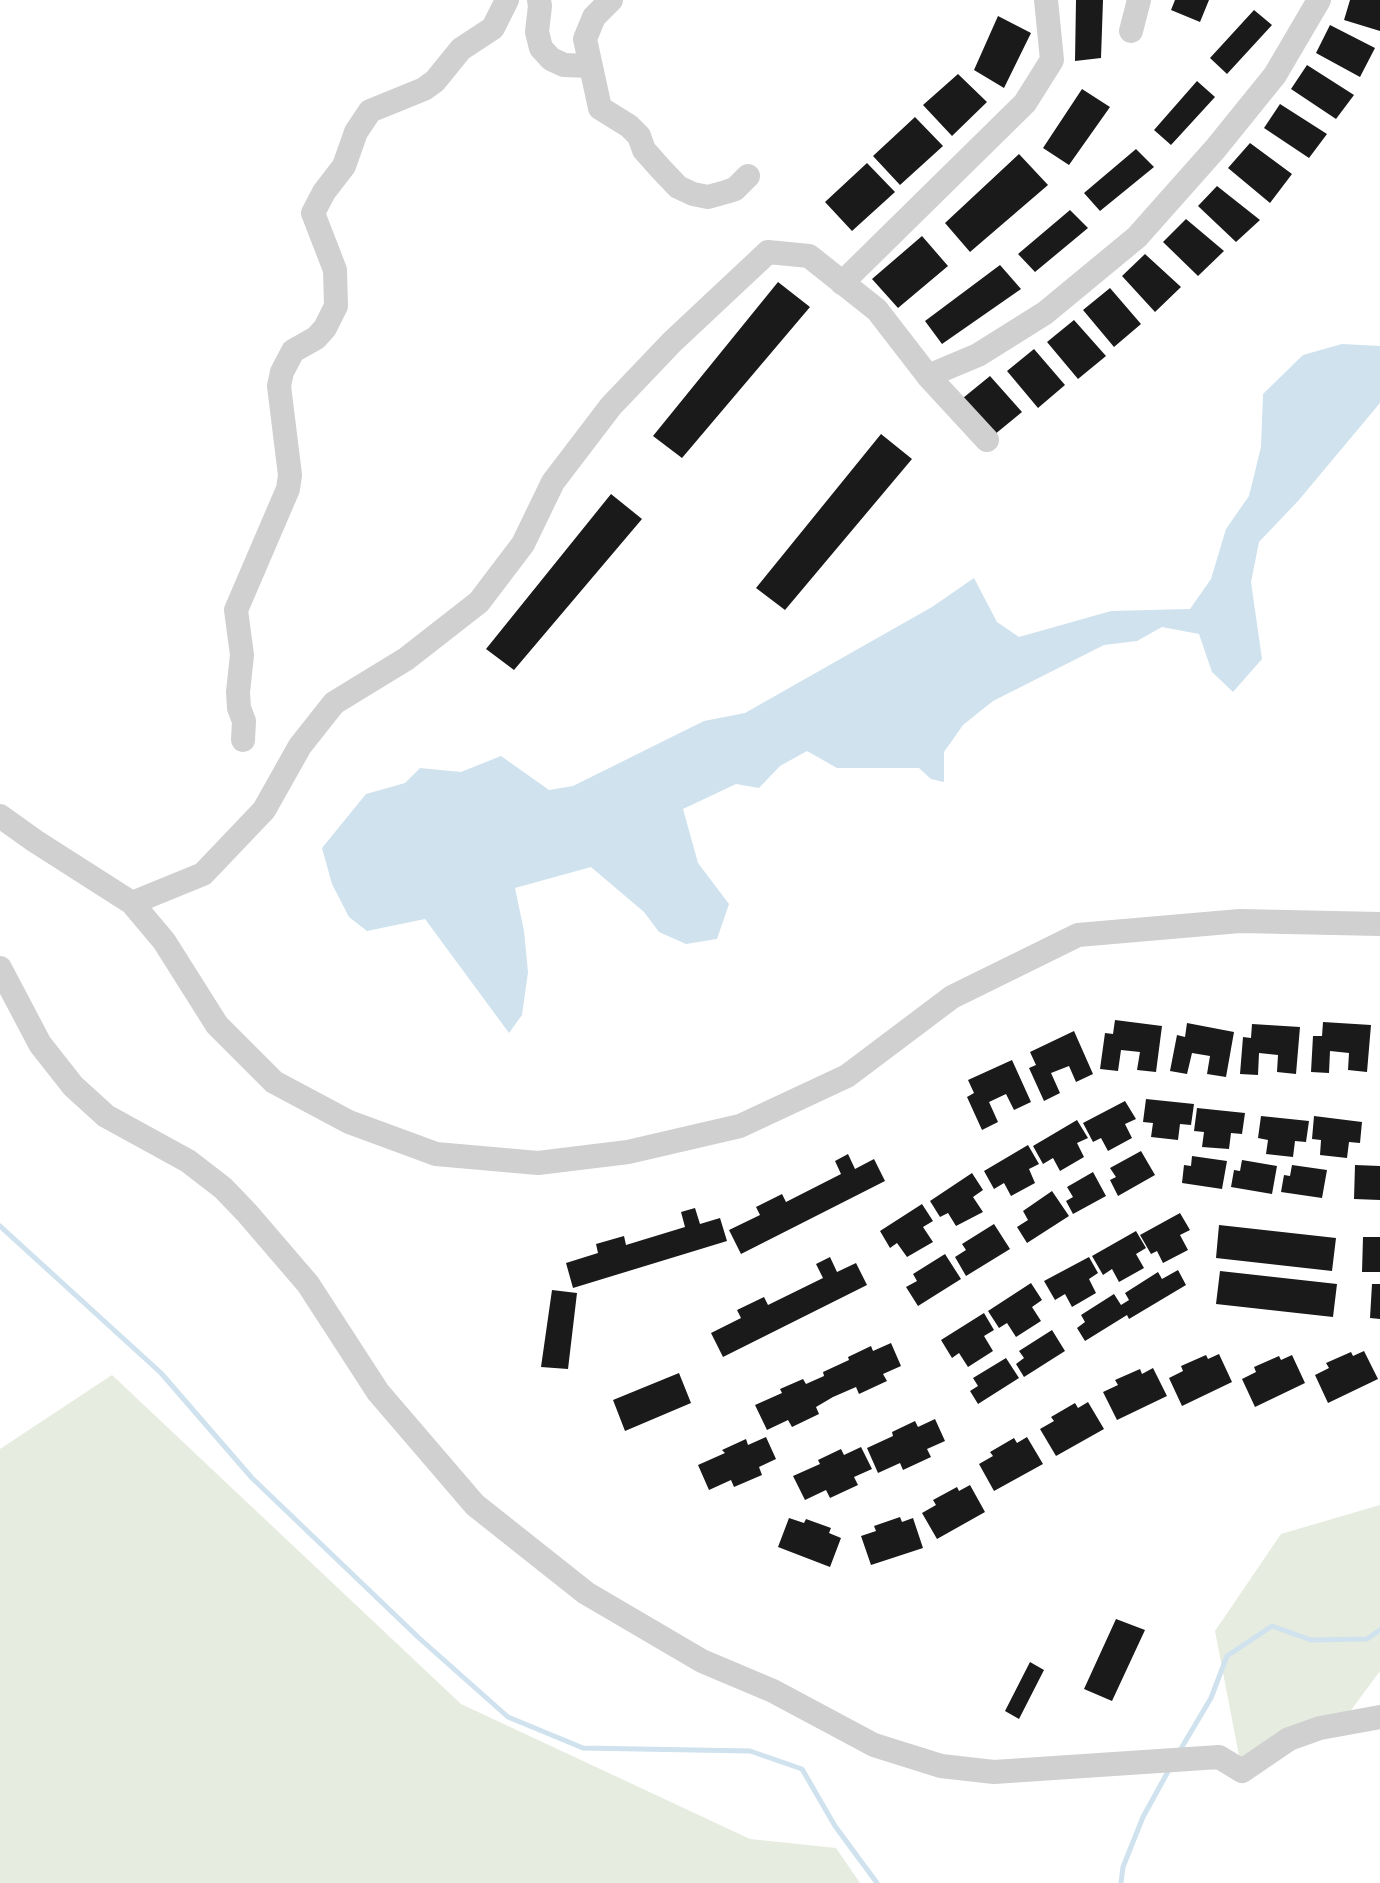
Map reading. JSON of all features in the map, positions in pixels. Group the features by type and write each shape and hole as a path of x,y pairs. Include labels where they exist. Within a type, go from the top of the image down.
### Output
{"street":[{"path":"243,740 244,721 238,692 242,655 236,610 288,489 290,475 279,386 282,372 293,351 316,338 325,328 336,306 335,270 316,224 313,213 315,205 344,166 356,132 370,111 424,89 435,81 461,49 493,28 507,0"},
{"path":"539,0 537,32 541,48 551,59 564,65 590,66"},
{"path":"611,0 594,17 585,39 600,108 629,126 639,136 644,150 678,187 693,194 708,197 735,189 748,176"},
{"path":"842,283 1025,103 1052,60 1046,0"},
{"path":"1131,31 1139,0"},
{"path":"928,376 978,355 1045,313 1137,237 1216,148 1275,75 1319,0"},
{"path":"132,903 203,874 264,810 300,746 334,703 406,659 479,602 523,544 553,482 611,406 672,342 768,252 809,256 877,310 928,376 987,440"},
{"path":"0,816 132,903 164,941 217,1025 274,1082 349,1122 436,1154 538,1163 628,1152 740,1126 847,1076 952,997 1078,935 1240,921 1380,924"},
{"path":"0,968 40,1044 73,1086 106,1116 188,1161 223,1188 308,1284 378,1392 475,1505 586,1593 702,1661 773,1691 874,1745 941,1766 994,1772 1219,1757 1242,1771 1289,1739 1320,1728 1380,1717"}],"shaded area":[{"path":"112,1375 461,1704 750,1839 836,1848 860,1883 0,1883 0,1449"},
{"path":"1380,1505 1380,1671 1340,1725 1242,1771 1215,1631 1281,1534"}],"water":[{"path":"1342,344 1380,346 1380,403 1298,501 1259,542 1251,582 1262,659 1233,692 1212,672 1199,634 1162,627 1137,641 1104,645 993,701 963,725 944,752 944,782 931,779 919,768 837,768 807,751 780,766 759,788 736,784 683,809 698,863 729,904 717,939 686,944 659,932 644,912 591,867 515,888 528,972 522,1015 509,1033 425,919 367,931 349,917 332,884 322,848 366,794 405,783 420,768 461,772 501,756 549,790 573,786 704,721 745,713 932,607 974,578 997,622 1019,637 1111,611 1190,609 1211,579 1226,529 1249,496 1261,447 1263,394 1303,355"}],"building":[{"path":"1076,0 1103,0 1101,58 1075,61"},
{"path":"1175,0 1209,0 1200,22 1171,10"},
{"path":"1350,0 1380,0 1380,31 1344,20"},
{"path":"1254,10 1272,25 1227,74 1210,58"},
{"path":"998,16 1031,33 1004,88 974,70"},
{"path":"1330,25 1375,48 1360,77 1316,53"},
{"path":"1307,65 1354,95 1336,119 1291,89"},
{"path":"958,74 987,102 952,136 923,105"},
{"path":"1197,81 1215,97 1171,145 1154,130"},
{"path":"1082,89 1110,107 1069,165 1043,148"},
{"path":"1280,104 1327,134 1309,158 1264,128"},
{"path":"915,117 943,146 900,185 873,156"},
{"path":"1250,143 1292,174 1270,203 1228,168"},
{"path":"1136,149 1154,167 1100,211 1084,193"},
{"path":"1019,154 1048,185 970,252 945,223"},
{"path":"867,163 895,192 852,231 825,202"},
{"path":"1217,186 1260,220 1236,242 1198,206"},
{"path":"1070,210 1088,228 1035,272 1018,254"},
{"path":"1186,219 1224,251 1198,276 1163,242"},
{"path":"922,236 948,266 898,308 872,279"},
{"path":"1145,254 1181,287 1155,312 1122,276"},
{"path":"1000,265 1021,289 942,344 925,321"},
{"path":"778,282 810,307 682,458 653,436"},
{"path":"1110,288 1141,324 1114,347 1083,310"},
{"path":"1074,320 1106,356 1078,379 1047,342"},
{"path":"1034,349 1065,385 1038,408 1007,371"},
{"path":"990,376 1022,412 994,435 963,398"},
{"path":"881,434 912,459 785,610 756,588"},
{"path":"611,494 642,519 514,670 486,649"},
{"path":"1115,1020 1162,1026 1156,1072 1137,1070 1140,1052 1121,1050 1118,1071 1100,1069 1105,1033 1113,1034"},
{"path":"1323,1022 1371,1025 1367,1072 1348,1070 1349,1053 1330,1051 1329,1073 1311,1072 1313,1036 1322,1036"},
{"path":"1187,1023 1234,1032 1226,1077 1207,1074 1210,1056 1192,1053 1187,1074 1170,1071 1177,1035 1185,1037"},
{"path":"1252,1024 1300,1027 1296,1074 1277,1072 1278,1055 1259,1053 1258,1075 1240,1074 1243,1037 1251,1038"},
{"path":"1074,1031 1093,1074 1076,1082 1069,1066 1051,1073 1060,1093 1044,1101 1029,1068 1036,1065 1030,1052"},
{"path":"1012,1060 1031,1102 1014,1110 1006,1094 989,1102 998,1122 982,1130 967,1097 974,1093 968,1080"},
{"path":"1146,1099 1194,1104 1191,1125 1180,1124 1178,1140 1151,1137 1153,1123 1143,1122"},
{"path":"1125,1101 1136,1119 1125,1124 1132,1138 1108,1151 1101,1138 1093,1142 1083,1123"},
{"path":"1197,1108 1245,1113 1242,1134 1231,1133 1229,1149 1202,1147 1204,1132 1194,1131"},
{"path":"1261,1116 1309,1121 1306,1142 1295,1141 1293,1157 1266,1154 1268,1140 1258,1138"},
{"path":"1314,1116 1362,1122 1360,1143 1349,1142 1347,1158 1320,1155 1321,1140 1312,1139"},
{"path":"1077,1120 1088,1138 1077,1143 1084,1157 1060,1171 1053,1158 1043,1164 1033,1146"},
{"path":"1028,1145 1039,1164 1029,1169 1035,1183 1011,1196 1004,1183 994,1189 984,1171"},
{"path":"1141,1151 1155,1175 1118,1196 1110,1180 1116,1177 1110,1168"},
{"path":"848,1154 855,1169 874,1159 885,1181 741,1254 729,1230 760,1215 756,1207 782,1194 786,1202 841,1174 835,1161"},
{"path":"1192,1156 1227,1161 1222,1189 1182,1183 1184,1165 1191,1166"},
{"path":"1242,1160 1277,1166 1272,1194 1231,1187 1234,1170 1240,1171"},
{"path":"1292,1165 1327,1170 1322,1198 1281,1192 1284,1175 1290,1176"},
{"path":"1355,1165 1380,1166 1380,1200 1354,1199"},
{"path":"1093,1172 1106,1196 1073,1214 1066,1201 1073,1197 1067,1187"},
{"path":"972,1173 983,1190 973,1197 983,1212 956,1226 948,1213 940,1217 930,1201"},
{"path":"1052,1191 1069,1216 1027,1243 1017,1227 1028,1220 1023,1211"},
{"path":"922,1204 933,1221 923,1227 933,1242 907,1257 897,1243 890,1248 880,1231"},
{"path":"695,1208 700,1224 720,1218 727,1241 573,1288 566,1263 598,1253 596,1244 624,1236 626,1245 685,1227 681,1212"},
{"path":"1180,1213 1190,1230 1180,1235 1188,1250 1163,1263 1157,1251 1151,1254 1140,1235"},
{"path":"994,1224 1010,1249 966,1276 955,1257 966,1250 962,1244"},
{"path":"1219,1225 1336,1238 1332,1271 1216,1258"},
{"path":"1136,1231 1146,1248 1136,1254 1144,1268 1119,1282 1112,1269 1103,1275 1092,1256"},
{"path":"1363,1237 1380,1237 1380,1272 1362,1272"},
{"path":"945,1254 961,1279 918,1306 906,1287 917,1281 913,1274"},
{"path":"830,1257 837,1272 856,1263 867,1285 723,1357 711,1333 741,1318 737,1310 764,1297 768,1305 823,1278 816,1264"},
{"path":"1089,1257 1098,1273 1089,1279 1096,1293 1072,1307 1065,1294 1055,1300 1044,1281"},
{"path":"1178,1270 1186,1285 1085,1341 1077,1328 1085,1322 1081,1315 1114,1294 1121,1305 1129,1300 1125,1293 1158,1272 1162,1279"},
{"path":"1220,1271 1337,1284 1333,1317 1216,1304"},
{"path":"1031,1283 1042,1300 1032,1307 1041,1321 1016,1337 1007,1323 999,1328 988,1311"},
{"path":"1372,1284 1380,1284 1380,1319 1370,1318"},
{"path":"552,1290 577,1293 568,1369 541,1367"},
{"path":"984,1313 994,1330 984,1336 993,1351 968,1367 959,1353 952,1358 941,1340"},
{"path":"1052,1330 1065,1351 1024,1377 1016,1364 1024,1358 1019,1351"},
{"path":"891,1343 901,1366 883,1374 887,1381 859,1394 856,1387 833,1397 816,1407 819,1414 792,1427 788,1420 767,1430 755,1405 803,1379 806,1384 824,1376 823,1372 871,1346 873,1351"},
{"path":"1364,1351 1378,1379 1328,1403 1315,1375 1329,1368 1326,1363 1351,1352 1353,1356"},
{"path":"1219,1354 1232,1382 1182,1406 1169,1378 1183,1371 1181,1366 1206,1355 1208,1359"},
{"path":"1292,1355 1305,1383 1255,1407 1242,1379 1256,1372 1254,1367 1279,1356 1281,1360"},
{"path":"1006,1358 1019,1378 978,1404 970,1391 978,1386 973,1378"},
{"path":"1153,1368 1167,1396 1117,1420 1103,1392 1118,1385 1115,1380 1140,1369 1142,1374"},
{"path":"679,1373 691,1403 625,1431 613,1400"},
{"path":"1088,1402 1104,1429 1056,1456 1040,1429 1054,1421 1051,1417 1075,1403 1078,1408"},
{"path":"935,1419 945,1441 927,1449 931,1457 903,1470 900,1463 878,1473 867,1448 915,1421 918,1427"},
{"path":"766,1437 776,1459 759,1467 762,1475 734,1487 731,1480 709,1490 698,1465 746,1439 748,1445"},
{"path":"1027,1437 1043,1464 994,1491 979,1464 993,1456 990,1452 1014,1438 1017,1443"},
{"path":"861,1447 872,1469 854,1477 858,1485 830,1498 826,1490 805,1500 793,1476 820,1464 818,1460 841,1449 844,1455"},
{"path":"970,1485 985,1512 937,1539 922,1513 936,1505 933,1500 957,1487 959,1491"},
{"path":"900,1517 902,1522 913,1518 923,1548 871,1565 861,1536 876,1531 874,1526"},
{"path":"789,1518 804,1523 806,1519 831,1528 829,1533 841,1538 830,1567 778,1547"},
{"path":"1116,1619 1145,1630 1112,1701 1084,1689"},
{"path":"1030,1662 1044,1670 1019,1719 1005,1711"}],"waterway":[{"path":"0,1226 161,1373 252,1478 419,1638 508,1717 583,1748 750,1751 802,1769 835,1826 877,1883"},
{"path":"1179,1752 1211,1698 1227,1656 1272,1626 1311,1640 1367,1639 1380,1630"},
{"path":"1121,1883 1123,1867 1143,1817 1170,1768"}]}
